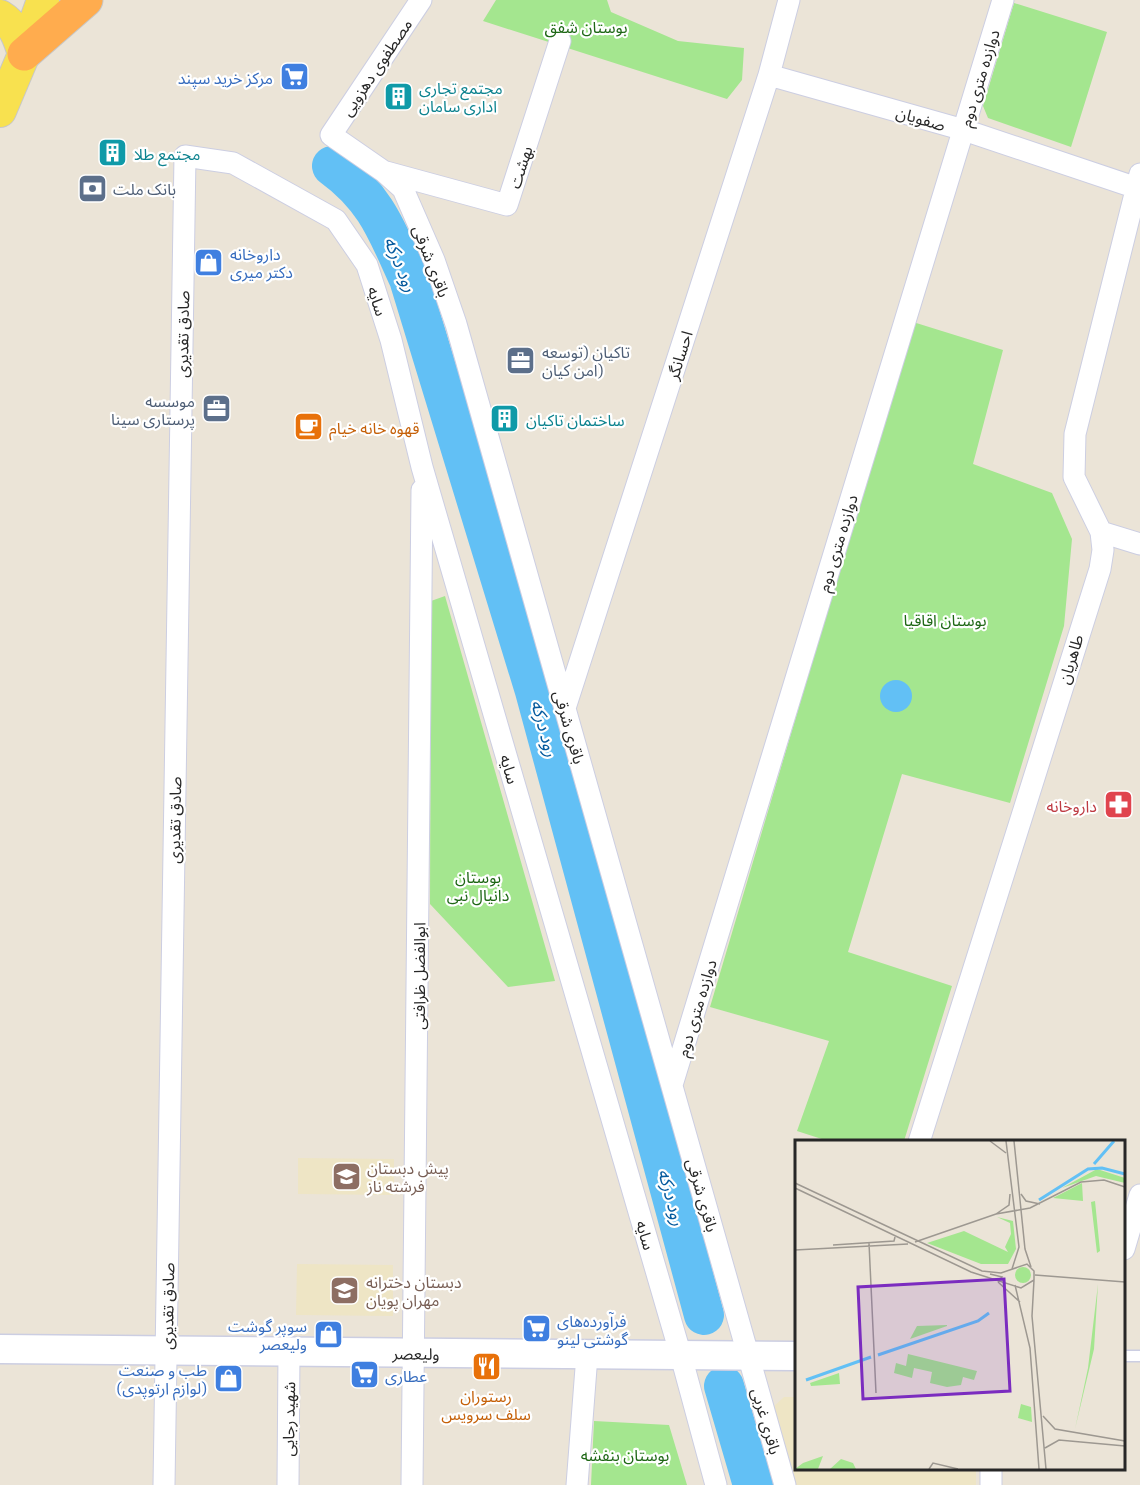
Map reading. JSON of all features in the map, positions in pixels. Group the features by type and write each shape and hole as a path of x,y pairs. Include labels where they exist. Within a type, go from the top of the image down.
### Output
{"highway":[{"path":"24,54 86,0"}],"main road":[{"path":"0,111 43,0"},
{"path":"0,16 8,21 19,35 24,54"},
{"name":"ولیعصر","path":"0,1349 795,1356"}],"street":[{"name":"مصطفوی دهزویی","path":"331,135 421,0"},
{"name":"احسانگر","path":"565,708 769,75 789,0"},
{"name":"دوازده متری دوم","path":"672,1085 1003,0"},
{"name":"بهشت","path":"383,171 507,205 561,41"},
{"name":"صفویان","path":"769,75 964,130 1138,183"},
{"name":"باقری شرقی","path":"331,135 383,171 403,189 434,260 456,324 748,1356"},
{"name":"سایه","path":"184,156 233,162 336,220 367,265 391,340 422,466 681,1356 716,1485"},
{"name":"صادق تقدیری","path":"164,1485 184,156"},
{"name":"طاهریان","path":"920,1140 1100,568 1103,550 1101,532 1074,477 1075,434 1138,183"},
{"name":"ابوالفضل ظرافتی","path":"412,1485 422,466"},
{"path":"1101,532 1140,544"},
{"path":"1125,1246 1140,1195"},
{"name":"شهید رجایی","path":"288,1485 289,1352"},
{"path":"577,1485 587,1355"},
{"name":"باقری غربی","path":"748,1356 785,1485"}],"shaded area":[{"name":"پیش دبستان فرشته ناز","path":"298,1158 394,1159 394,1195 298,1194"},
{"name":"دبستان دخترانه مهران پويان","path":"297,1264 393,1265 393,1316 296,1315"},
{"path":"784,1397 795,1397 795,1470 976,1470 976,1485 793,1485 771,1409"}],"green space":[{"name":"بوستان شفق","path":"496,0 607,0 611,12 678,41 744,48 742,80 727,99 483,21"},
{"path":"1014,3 1107,32 1071,147 988,118 983,106"},
{"name":"بوستان اقاقیا","path":"913,322 1003,350 973,464 1052,493 1072,539 1064,626 1010,803 902,774 848,952 952,986 904,1140 825,1140 797,1131 829,1041 710,1007"},
{"name":"بوستان دانیال نبی","path":"445,596 555,981 508,987 430,904 431,601"},
{"name":"بوستان بنفشه","path":"594,1421 669,1425 687,1485 591,1485"}],"water":[{"path":"896,680 907,685 912,696 907,707 896,712 885,707 880,696 885,685"}],"waterway":[{"name":"رود درکه","path":"332,166 360,190 379,216 409,279 535,691 704,1315"},
{"name":"رود درکه","path":"724,1386 753,1485"}],"place":[{"name":"مرکز خرید سپند","path":"294,77"},
{"name":"مجتمع تجاری اداری سامان","path":"398,96"},
{"name":"مجتمع طلا","path":"113,153"},
{"name":"بانک ملت","path":"92,188"},
{"name":"داروخانه دکتر میری","path":"209,262"},
{"name":"تاکیان (توسعه امن کیان)","path":"521,360"},
{"name":"موسسه پرستاری سینا","path":"216,409"},
{"name":"ساختمان تاکیان","path":"505,419"},
{"name":"قهوه خانه خیام","path":"308,427"},
{"name":"داروخانه","path":"1118,805"},
{"name":"پیش دبستان فرشته ناز","path":"346,1176"},
{"name":"دبستان دخترانه مهران پويان","path":"345,1290"},
{"name":"فرآورده‌های گوشتی لینو","path":"536,1329"},
{"name":"سوپر گوشت ولیعصر","path":"328,1334"},
{"name":"رستوران سلف سرویس","path":"486,1367"},
{"name":"عطاری","path":"364,1375"},
{"name":"طب و صنعت (لوازم ارتوپدی)","path":"228,1378"}]}
